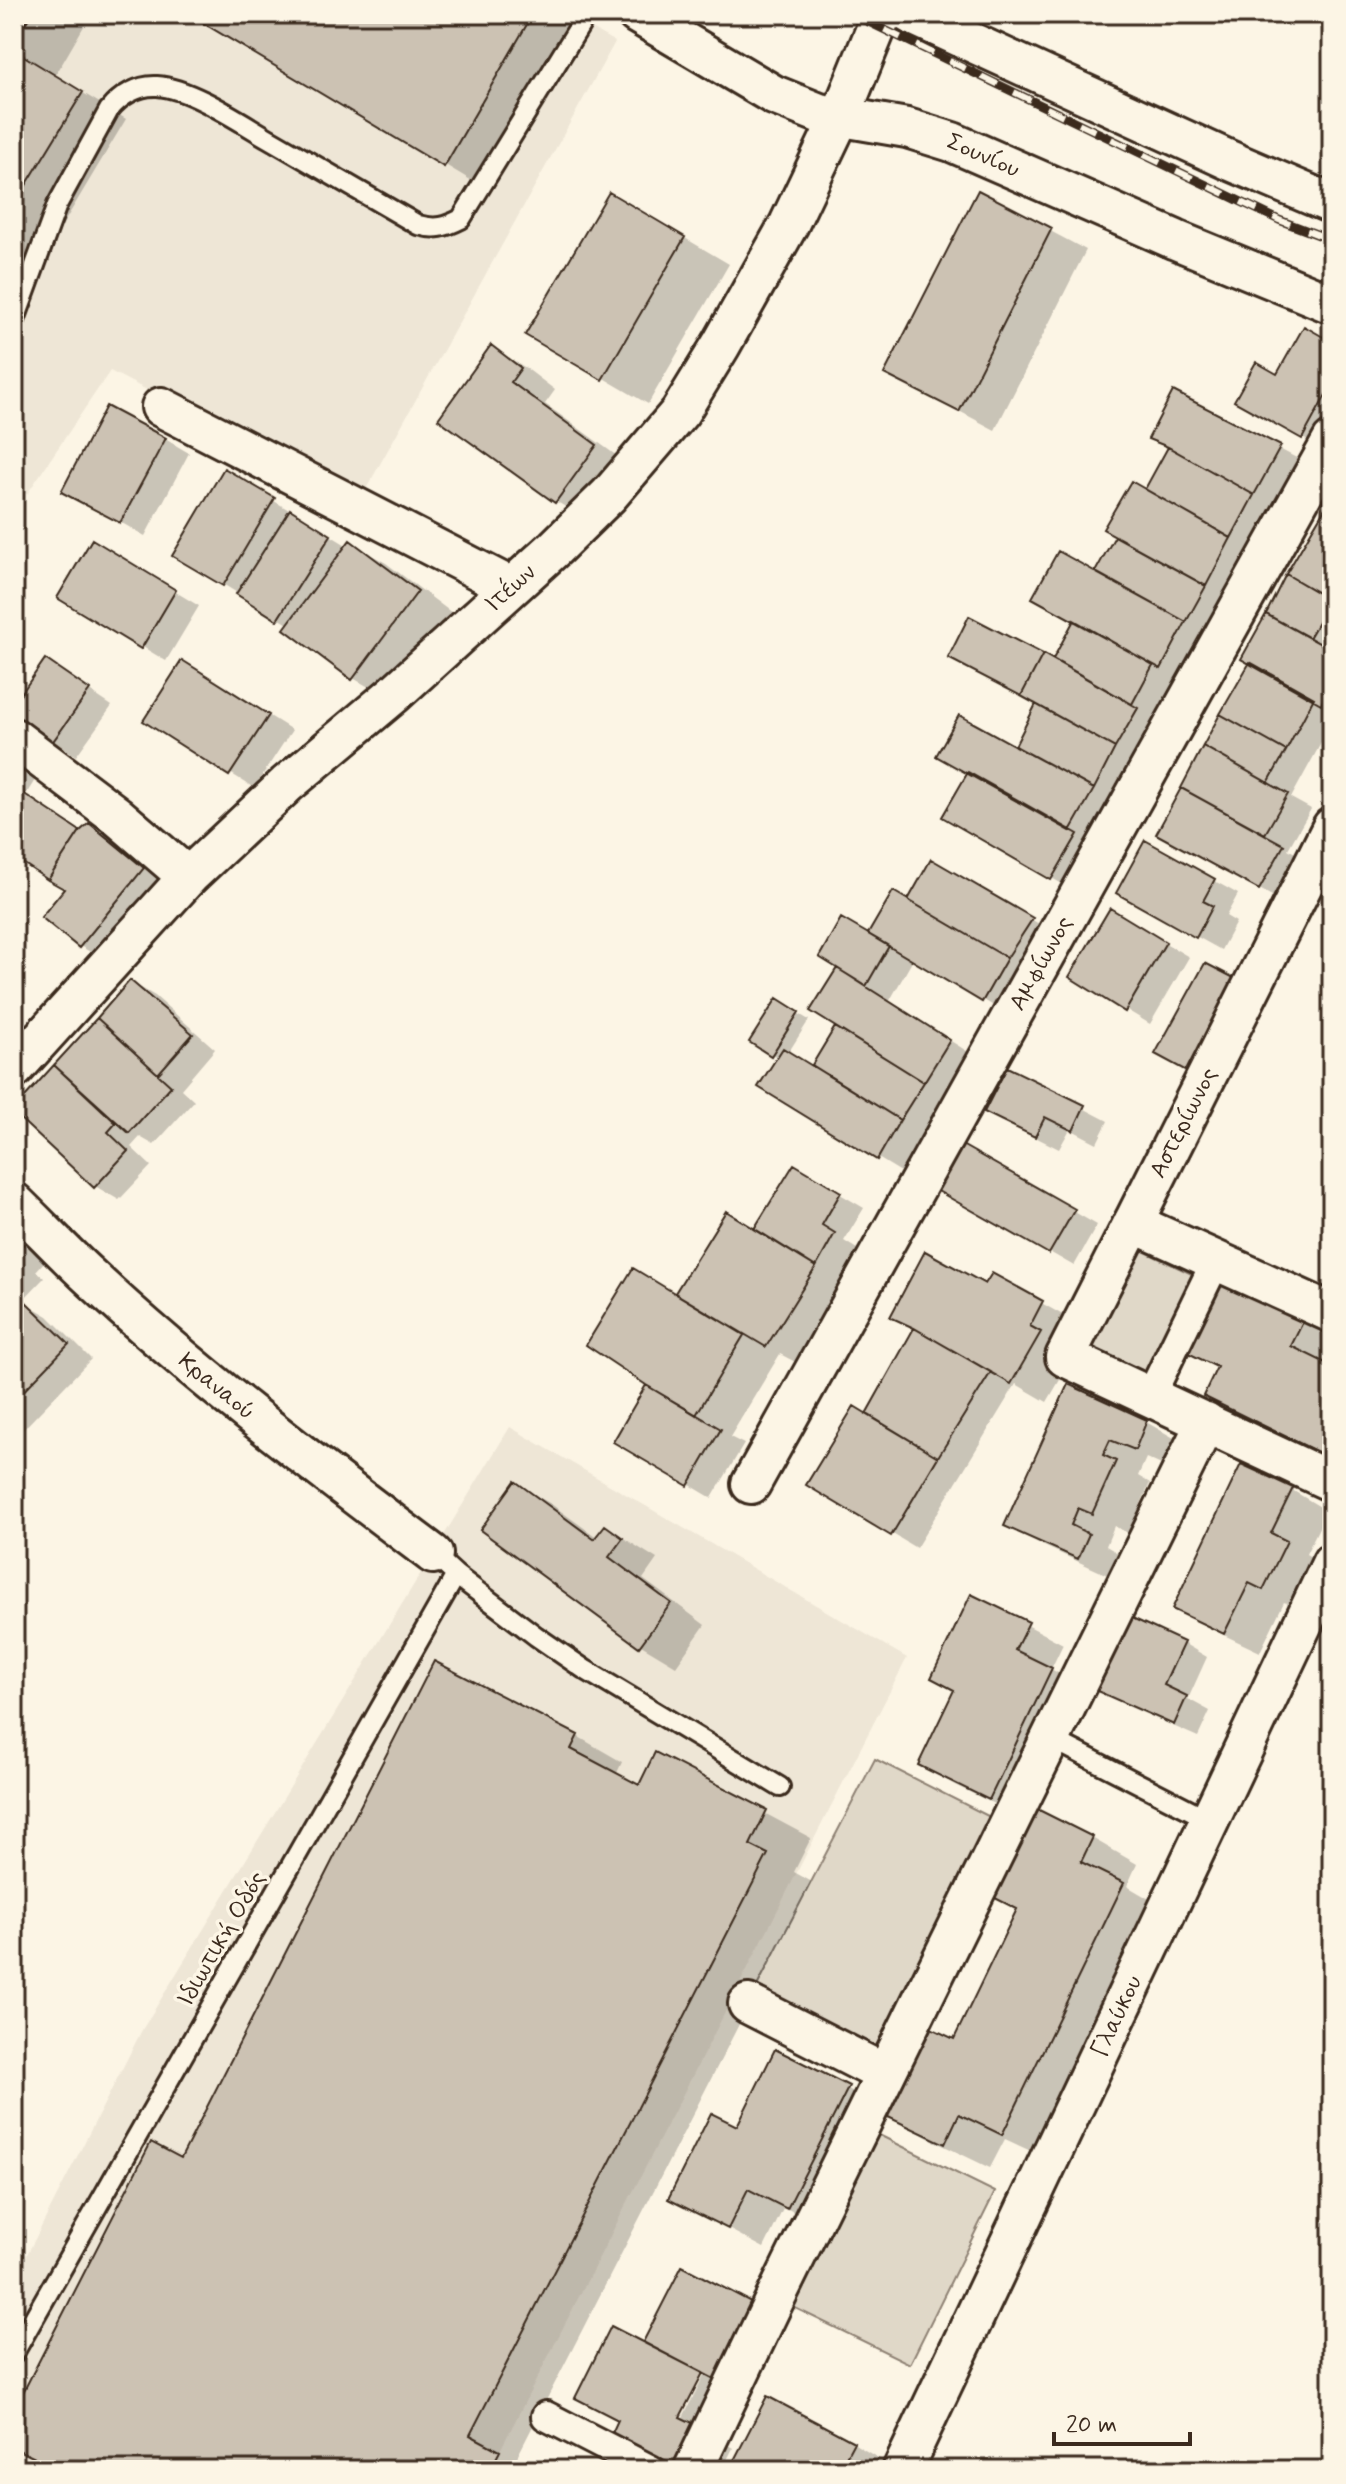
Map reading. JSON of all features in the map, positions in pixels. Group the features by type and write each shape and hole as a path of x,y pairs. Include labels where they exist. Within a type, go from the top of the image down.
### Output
{"street":[{"name":"Σουνίου","path":"637,14 774,95 810,110 907,128 952,142 1332,304"},
{"name":"Ιτέων","path":"14,1069 188,877 287,784 393,695 609,495 680,412 789,224 840,117 882,14"},
{"path":"910,14 1332,204"},
{"path":"161,407 511,587"},
{"name":"Αμφίωνος","path":"751,1484 1332,441"},
{"path":"14,738 116,815 188,877"},
{"name":"Αστερίωνος","path":"1150,1397 1065,1357 1332,827"},
{"name":"Κραναού","path":"14,1202 135,1317 280,1438 444,1564"},
{"path":"1133,1223 1332,1313"},
{"path":"1216,1261 1150,1397 1332,1482"},
{"path":"693,2470 1206,1422"},
{"name":"Γλαύκου","path":"902,2470 1332,1562"},
{"path":"748,2004 885,2074"},
{"path":"546,2416 651,2470"}],"lane":[{"path":"14,323 57,205 109,110 117,100 136,89 156,86 180,92 222,111 418,225 445,228 461,219 587,14"},
{"path":"444,1564 584,1669 780,1787"},
{"name":"Ιδιωτική Οδός","path":"14,2353 444,1564"},
{"path":"1050,1738 1210,1820"}],"shaded area":[{"path":"14,14 566,14 615,42 360,500 110,371 27,494 14,487"},
{"path":"1129,1244 1198,1277 1145,1383 1077,1349"},
{"path":"510,1427 907,1658 490,2470 14,2470 14,2280 142,2030"},
{"path":"875,1759 996,1820 880,2053 755,1990"},
{"path":"875,2133 995,2192 910,2364 791,2306"}],"building":[{"path":"14,14 31,14 14,43"},
{"path":"188,14 533,14 444,167"},
{"path":"14,50 83,92 14,205"},
{"path":"978,190 1052,228 959,412 884,374"},
{"path":"609,192 685,237 602,380 525,335"},
{"path":"1304,326 1332,342 1332,384 1302,439 1234,401 1256,362 1277,374"},
{"path":"491,345 521,368 511,382 597,445 555,503 438,419"},
{"path":"1173,391 1281,446 1254,495 1148,439"},
{"path":"106,406 166,438 120,523 61,492"},
{"path":"1168,447 1254,495 1231,538 1145,489"},
{"path":"224,468 275,498 223,586 172,556"},
{"path":"1131,481 1231,538 1206,586 1103,529"},
{"path":"1332,496 1332,601 1286,574"},
{"path":"290,509 331,535 277,620 236,594"},
{"path":"1115,536 1206,586 1186,622 1095,572"},
{"path":"92,539 176,590 141,649 57,598"},
{"path":"350,540 418,591 352,680 284,629"},
{"path":"1058,551 1186,622 1161,669 1032,598"},
{"path":"1286,574 1331,600 1309,638 1266,614"},
{"path":"1266,614 1332,650 1332,691 1329,690 1321,704 1241,659"},
{"path":"969,616 1043,654 1021,696 948,658"},
{"path":"1074,620 1153,665 1132,704 1053,659"},
{"path":"1043,654 1138,708 1115,748 1021,696"},
{"path":"45,659 90,690 51,744 14,718 14,704"},
{"path":"182,660 269,715 229,776 143,721"},
{"path":"1250,662 1314,698 1286,751 1220,714"},
{"path":"1036,704 1115,748 1094,789 1015,746"},
{"path":"1220,714 1286,751 1268,783 1203,746"},
{"path":"959,715 1094,789 1070,831 936,756"},
{"path":"1203,746 1288,794 1265,834 1181,788"},
{"path":"968,772 1078,834 1051,880 942,817"},
{"path":"14,787 80,831 48,880 14,857"},
{"path":"1181,788 1284,845 1259,890 1156,834"},
{"path":"89,823 144,868 79,948 41,917 64,889 48,880 80,831"},
{"path":"1145,840 1215,879 1203,901 1213,906 1196,938 1116,893"},
{"path":"931,859 1033,918 1007,958 908,900"},
{"path":"893,891 1007,958 982,1002 868,934"},
{"path":"1110,908 1166,942 1125,1012 1069,977"},
{"path":"841,918 889,946 866,986 819,957"},
{"path":"1205,963 1242,982 1192,1074 1155,1054"},
{"path":"837,968 950,1040 924,1082 810,1011"},
{"path":"130,980 193,1034 158,1074 97,1018"},
{"path":"777,998 799,1012 771,1056 749,1042"},
{"path":"97,1018 171,1086 129,1133 54,1065"},
{"path":"835,1027 924,1082 900,1120 812,1065"},
{"path":"783,1048 900,1120 877,1160 758,1087"},
{"path":"54,1065 116,1123 108,1132 128,1151 94,1188 14,1113 14,1109"},
{"path":"1007,1067 1085,1105 1073,1131 1045,1117 1035,1137 984,1112"},
{"path":"962,1145 1075,1209 1049,1254 936,1190"},
{"path":"794,1164 841,1192 822,1225 835,1233 816,1267 754,1229"},
{"path":"726,1211 816,1267 766,1347 675,1293"},
{"path":"14,1219 32,1235 14,1255"},
{"path":"925,1251 985,1284 992,1273 1043,1301 1030,1326 1041,1332 1011,1384 890,1317"},
{"path":"633,1268 744,1335 696,1415 586,1345"},
{"path":"1221,1274 1306,1316 1291,1346 1332,1366 1332,1434 1322,1454 1203,1396 1217,1367 1184,1351"},
{"path":"24,1300 69,1344 14,1401 14,1310"},
{"path":"914,1328 991,1372 938,1457 866,1414"},
{"path":"1068,1384 1147,1420 1135,1450 1110,1440 1103,1455 1116,1461 1092,1514 1078,1508 1071,1525 1089,1534 1078,1559 1004,1526"},
{"path":"646,1385 721,1429 688,1486 613,1442"},
{"path":"854,1406 938,1457 891,1536 806,1485"},
{"path":"1241,1464 1293,1488 1271,1533 1287,1541 1263,1590 1249,1583 1224,1634 1172,1609"},
{"path":"515,1481 594,1539 605,1525 623,1538 609,1557 671,1603 639,1647 480,1530"},
{"path":"971,1594 1029,1622 1015,1650 1052,1668 989,1800 918,1765 954,1690 931,1678"},
{"path":"1130,1617 1184,1642 1164,1685 1187,1696 1174,1725 1097,1691"},
{"path":"434,1661 578,1735 571,1749 639,1785 655,1752 767,1810 750,1845 768,1854 470,2435 500,2451 490,2470 29,2470 35,2458 14,2448 14,2410 151,2142 181,2158"},
{"path":"1033,1807 1093,1837 1081,1862 1124,1883 1002,2135 959,2114 945,2144 886,2116 929,2027 954,2039 1017,1909 991,1896"},
{"path":"775,2049 849,2086 787,2209 748,2189 728,2229 668,2199 711,2113 737,2126"},
{"path":"682,2266 755,2304 716,2380 643,2342"},
{"path":"611,2326 703,2373 680,2417 699,2426 678,2467 612,2433 618,2420 575,2398"},
{"path":"767,2396 854,2442 839,2470 729,2470"}],"railway":[{"path":"852,14 1279,220 1332,240"}]}
